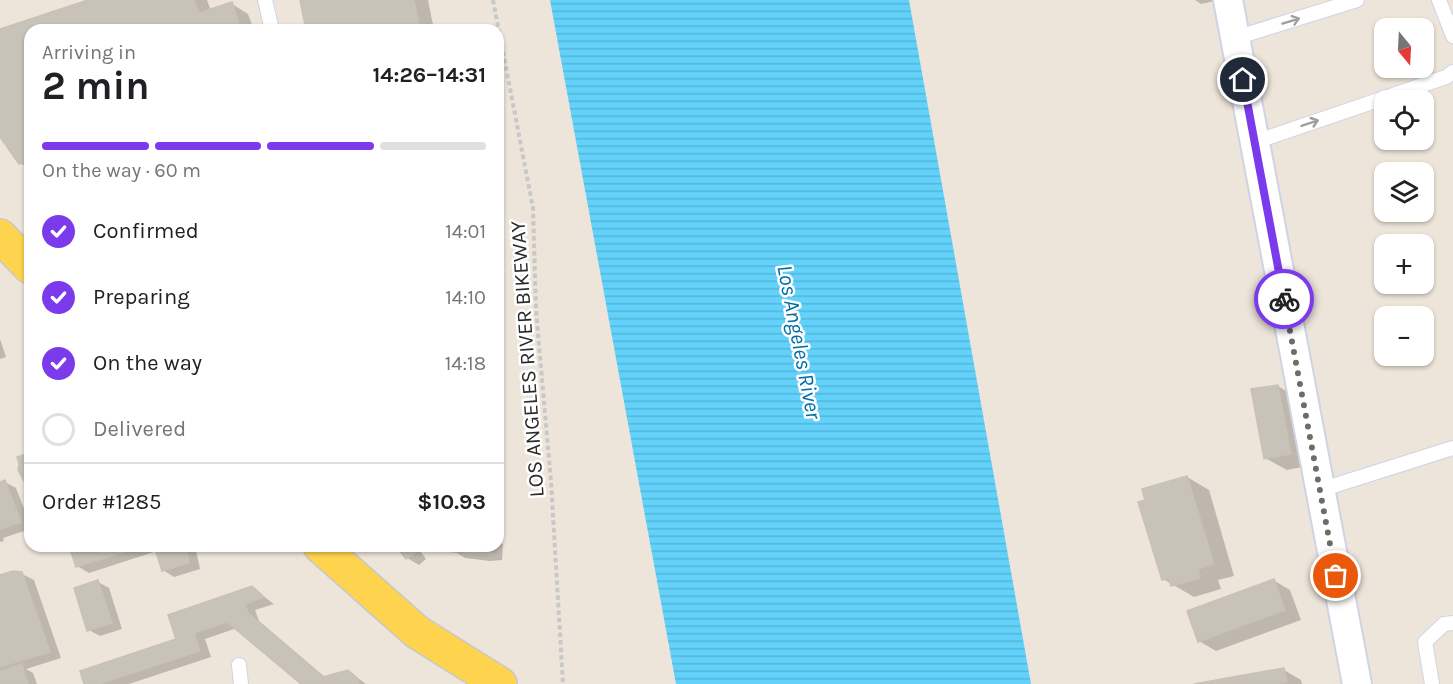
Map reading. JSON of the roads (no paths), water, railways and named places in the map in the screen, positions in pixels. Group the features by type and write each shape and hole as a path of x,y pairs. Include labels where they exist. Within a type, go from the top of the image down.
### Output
{"main road":[{"path":"0,236 24,261"},
{"path":"327,552 417,632 500,684"}],"street":[{"path":"1228,0 1357,684"}],"lane":[{"path":"265,0 271,24"},
{"path":"1235,38 1358,0"},
{"path":"1439,0 1453,36"},
{"path":"1255,142 1446,78 1453,72"},
{"path":"1320,490 1453,448"},
{"path":"1432,684 1425,642 1444,624 1453,623"},
{"path":"239,665 241,684"}],"water":[{"name":"Los Angeles River","path":"550,0 909,0 1031,684 676,684"}]}
